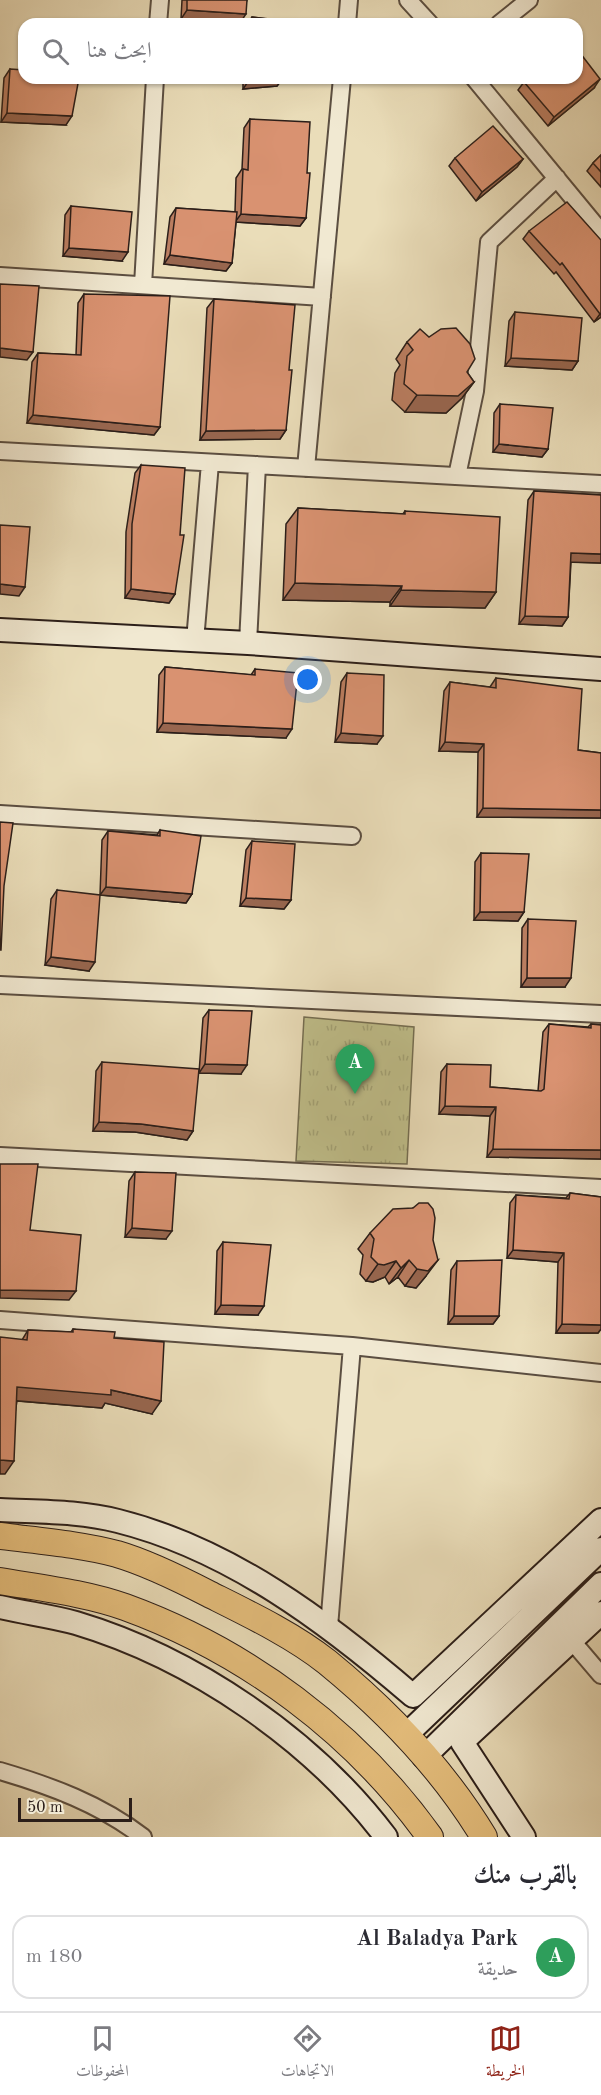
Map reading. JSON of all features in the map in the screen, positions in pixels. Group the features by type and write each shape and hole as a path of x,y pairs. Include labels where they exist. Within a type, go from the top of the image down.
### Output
{"main road":[{"path":"0,630 248,643 601,669"},
{"path":"0,1510 82,1514 118,1521 166,1538 224,1563 284,1597 329,1627 413,1696 601,1520"},
{"path":"0,1536 59,1543 118,1554 183,1581 252,1615 326,1661 406,1735 466,1808 484,1837"},
{"path":"406,1735 601,1549"},
{"path":"0,1581 123,1607 201,1640 265,1678 330,1726 372,1768 430,1837"},
{"path":"424,1757 601,1584"},
{"path":"0,1607 75,1623 128,1642 211,1683 252,1710 308,1754 386,1837"},
{"path":"524,1837 462,1742 601,1613"}],"street":[{"path":"158,18 160,0"},
{"path":"348,18 349,0"},
{"path":"408,0 424,18"},
{"path":"506,18 529,0"},
{"path":"143,285 155,84"},
{"path":"306,468 341,84"},
{"path":"479,84 601,232"},
{"path":"457,476 475,391 489,242 557,178"},
{"path":"0,276 322,297"},
{"path":"0,451 601,484"},
{"path":"195,641 210,463"},
{"path":"248,643 257,465"},
{"path":"0,814 352,836"},
{"path":"0,985 601,1014"},
{"path":"0,1156 601,1188"},
{"path":"0,1320 352,1346 601,1373"},
{"path":"329,1627 352,1346"},
{"path":"572,1641 601,1675"},
{"path":"0,1771 56,1788 123,1822 143,1837"}],"green space":[{"path":"304,1017 414,1027 407,1164 296,1161"}],"building":[{"path":"187,0 247,0 246,14 187,10"},
{"path":"583,57 600,79 554,117 526,84 583,84"},
{"path":"10,69 18,70 18,84 78,84 72,116 7,113"},
{"path":"250,119 310,122 307,173 310,173 306,218 241,214 243,169 248,170"},
{"path":"493,126 523,159 482,192 455,158"},
{"path":"601,155 601,172 593,163"},
{"path":"567,202 601,240 600,314 562,263 560,265 529,231"},
{"path":"71,206 132,212 128,252 69,248"},
{"path":"176,208 237,212 232,263 170,255"},
{"path":"0,284 39,286 33,352 0,348"},
{"path":"84,294 170,296 160,427 33,415 38,353 81,355"},
{"path":"214,299 295,305 286,430 206,431"},
{"path":"515,312 582,318 578,361 511,358"},
{"path":"456,328 470,344 475,359 467,372 474,382 458,396 417,395 404,384 407,356 413,350 407,342 420,329 429,337 441,329"},
{"path":"500,404 553,408 548,449 499,444"},
{"path":"141,465 185,468 180,535 184,535 175,594 131,589 132,524"},
{"path":"534,491 601,495 601,554 571,553 568,617 525,616"},
{"path":"298,508 500,517 496,592 401,590 402,586 295,583"},
{"path":"0,525 30,527 25,587 0,584"},
{"path":"165,667 255,675 255,669 298,673 292,729 163,723"},
{"path":"347,673 384,675 383,736 341,733"},
{"path":"496,678 582,689 578,750 601,753 601,810 483,808 484,744 445,742 450,682 496,688"},
{"path":"0,822 13,823 4,886 1,950 0,950"},
{"path":"160,830 201,836 192,894 106,887 108,831 160,836"},
{"path":"252,841 295,844 291,900 246,898"},
{"path":"481,853 529,854 524,912 480,912"},
{"path":"57,890 100,895 95,962 51,957"},
{"path":"528,919 576,921 571,978 527,978"},
{"path":"209,1010 252,1011 247,1065 205,1064"},
{"path":"549,1024 591,1028 591,1024 601,1025 601,1150 493,1149 496,1107 445,1106 447,1064 491,1065 490,1087 541,1091 544,1089"},
{"path":"102,1062 199,1069 193,1131 141,1124 99,1122"},
{"path":"0,1164 38,1164 30,1230 81,1235 76,1291 0,1290"},
{"path":"135,1172 176,1173 172,1231 132,1228"},
{"path":"570,1193 601,1197 601,1325 562,1324 564,1253 513,1250 516,1195 569,1199"},
{"path":"419,1203 428,1203 433,1209 435,1218 433,1240 438,1260 428,1271 417,1269 409,1260 401,1268 396,1261 384,1265 378,1264 371,1257 374,1239 370,1233 393,1209 413,1208"},
{"path":"223,1242 271,1245 264,1306 221,1305"},
{"path":"502,1260 499,1316 454,1316 457,1261"},
{"path":"73,1329 115,1332 114,1338 164,1342 161,1401 111,1390 111,1395 17,1387 14,1461 0,1460 0,1337 27,1340 28,1330 73,1332"}],"place":[{"name":"Al Baladya Park","path":"355,1094"}]}
